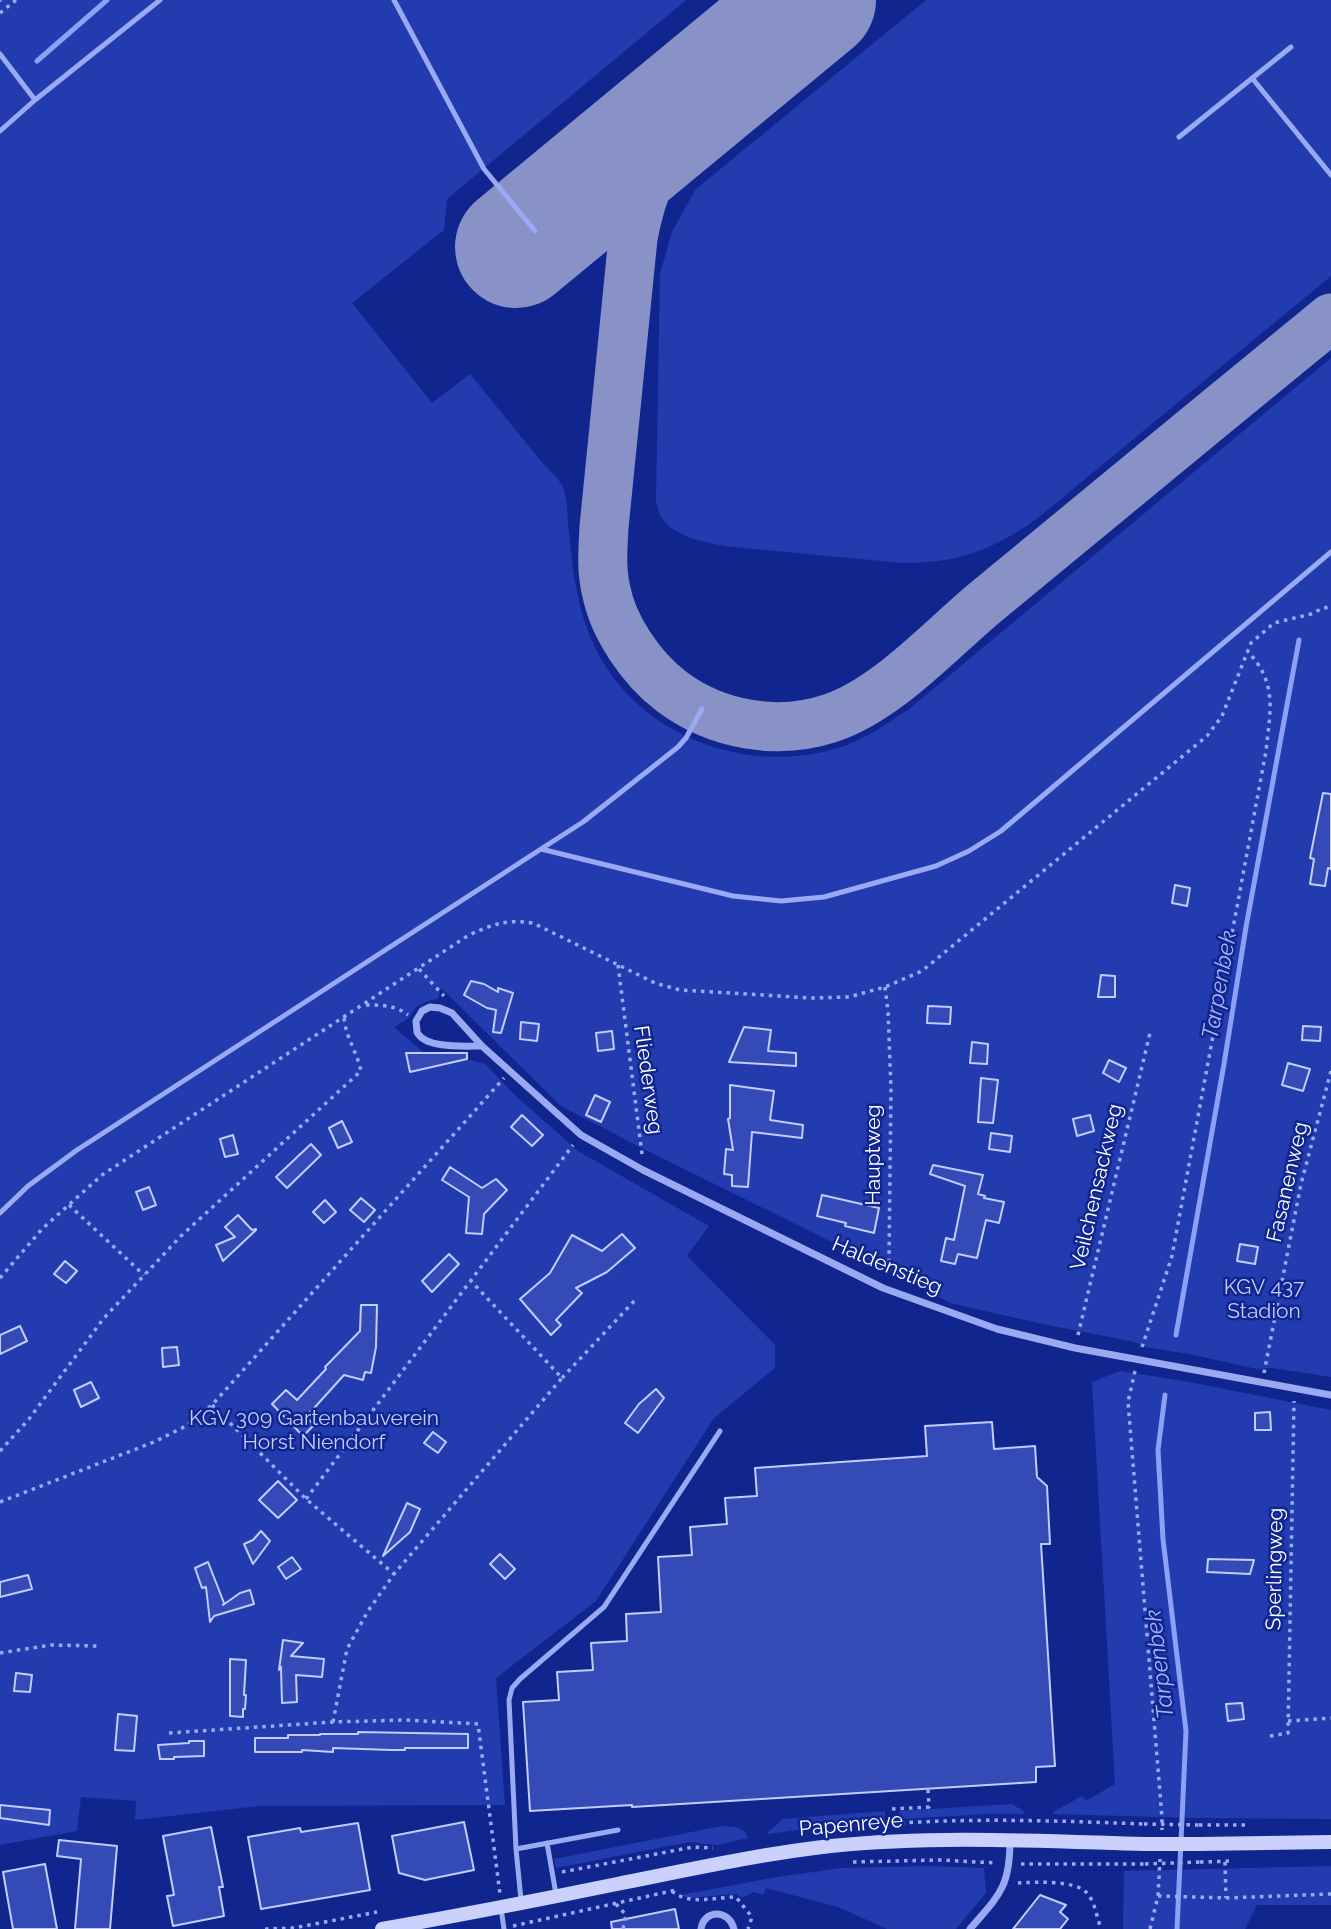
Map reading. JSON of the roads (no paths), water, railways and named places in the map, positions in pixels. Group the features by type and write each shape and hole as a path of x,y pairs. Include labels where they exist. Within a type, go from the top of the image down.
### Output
{"main road":[{"name":"Papenreye","path":"382,1929 399,1928 701,1867 831,1846 1010,1840 1144,1844 1331,1842"}],"street":[{"name":"Haldenstieg","path":"482,1046 434,1044 424,1040 417,1032 416,1021 422,1012 430,1007 452,1013 482,1046 581,1135 643,1170 883,1288 997,1329 1075,1348 1331,1395"},
{"path":"970,1929 997,1897 1005,1883 1010,1864 1010,1840"},
{"path":"701,1929 708,1916 717,1914 731,1920 734,1929"}],"lane":[{"path":"0,131 160,0"},
{"path":"394,0 484,169 535,231"},
{"path":"1179,137 1291,47"},
{"path":"0,54 35,100"},
{"path":"1252,78 1331,175"},
{"path":"541,849 733,896 781,901 824,897 936,866 1001,831 1331,552"},
{"path":"0,1213 28,1186 77,1150 583,822 678,747 702,709"},
{"path":"521,1903 509,1699 512,1688 604,1607 720,1431"},
{"path":"516,1849 618,1830"},
{"path":"547,1843 556,1897"},
{"path":"501,1907 504,1928"}],"waterway":[{"path":"37,61 107,0"},
{"name":"Tarpenbek","path":"1176,1335 1246,927 1299,640"},
{"name":"Tarpenbek","path":"1165,1395 1158,1450 1163,1539 1186,1731 1177,1929"}],"park label":[{"name":"KGV 437 Stadion","path":"1264,1300"},
{"name":"KGV 309 Gartenbauverein Horst Niendorf","path":"314,1431"}]}
